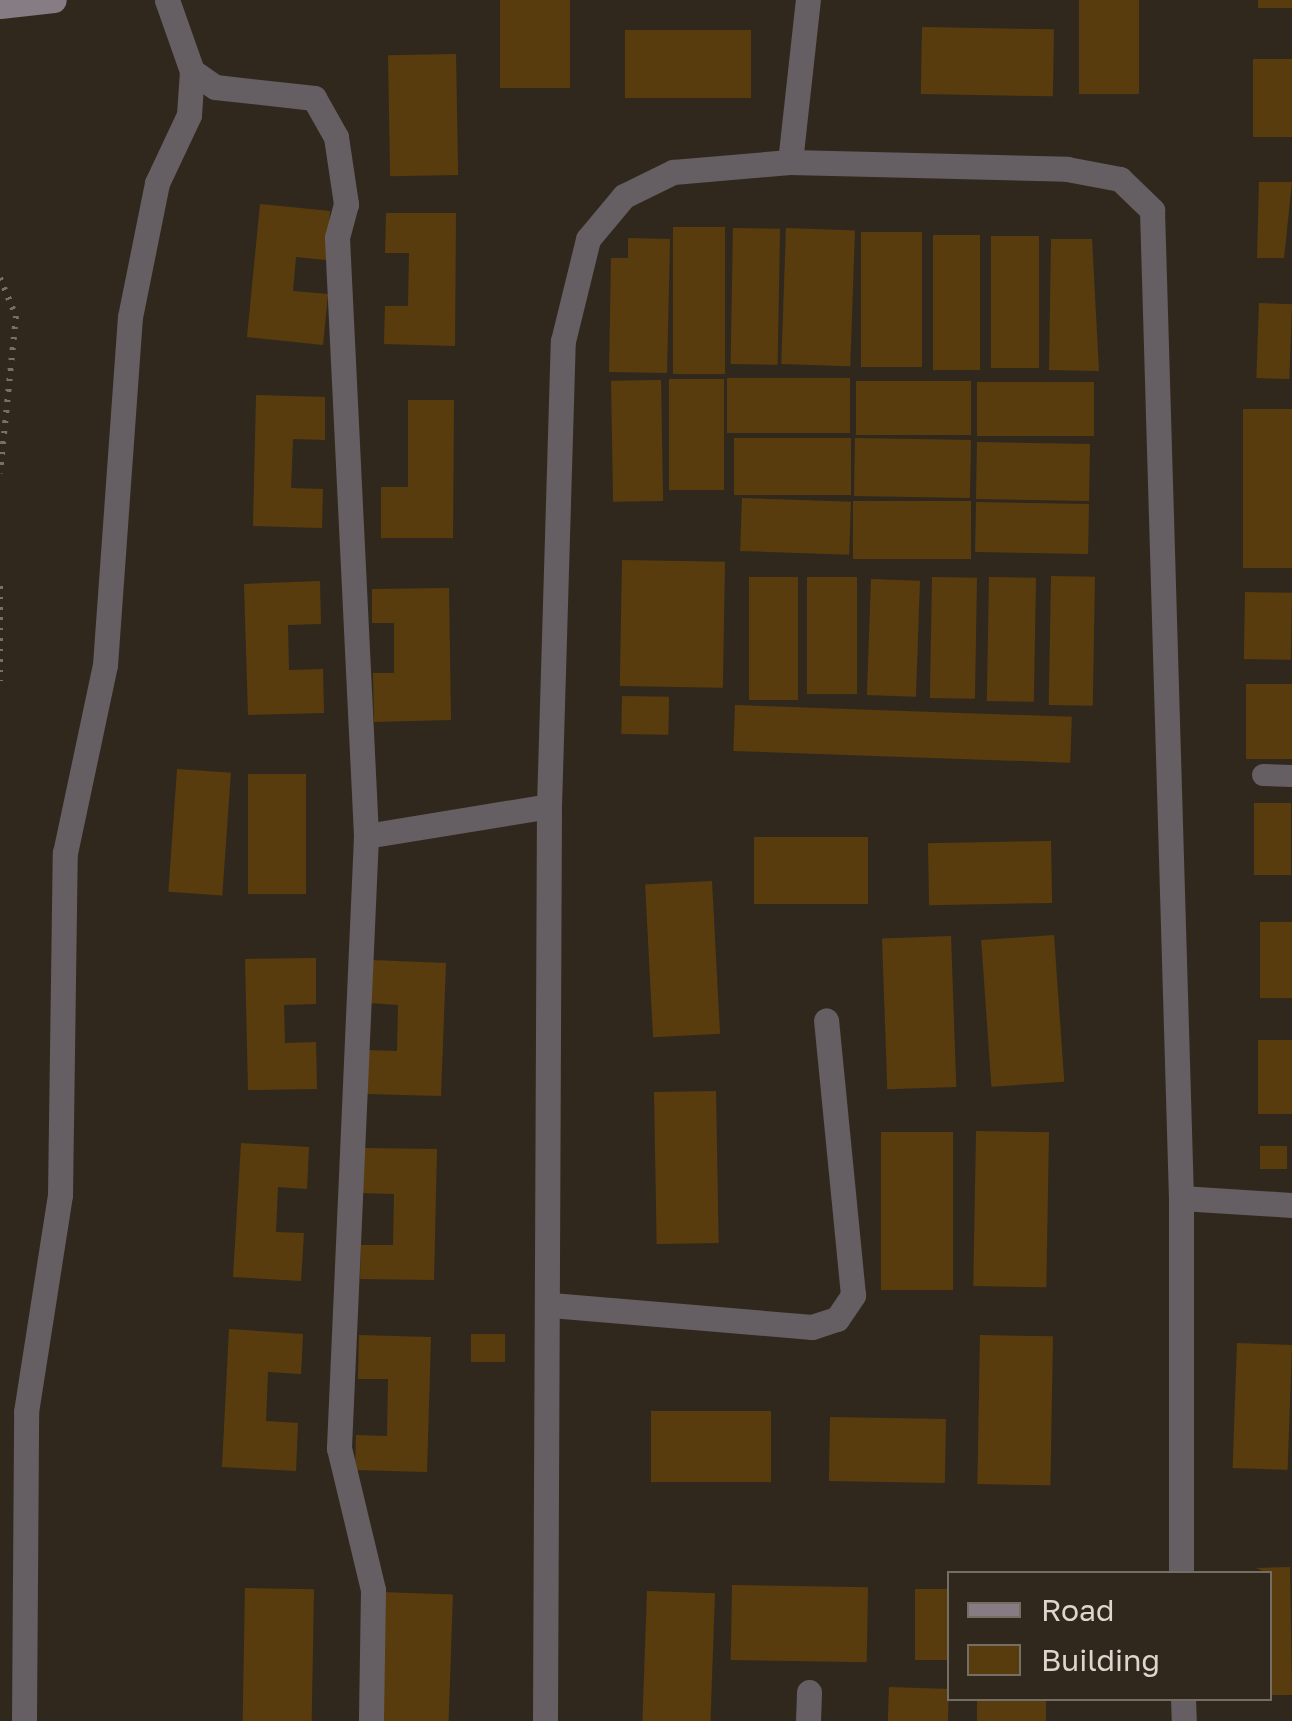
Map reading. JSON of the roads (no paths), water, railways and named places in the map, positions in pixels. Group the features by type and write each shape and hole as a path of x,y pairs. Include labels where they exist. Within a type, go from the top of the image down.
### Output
{"street":[{"path":"0,6 54,0"},
{"path":"24,1721 26,1412 60,1195 66,853 105,665 130,317 156,183 189,114 192,71 167,0"},
{"path":"790,162 808,0"},
{"path":"192,71 215,88 314,98 336,137 346,204 337,238 366,836 339,1448 373,1590 370,1721"},
{"path":"545,1721 551,1305 549,806 563,341 588,239 624,196 673,172 790,162 1067,169 1120,178 1152,210 1182,1198 1181,1571"},
{"path":"366,836 549,806"},
{"path":"551,1305 812,1327 837,1319 854,1295 826,1020"},
{"path":"1182,1198 1292,1205"},
{"path":"808,1692 808,1721"}],"lane":[{"path":"1263,775 1292,776"}]}
